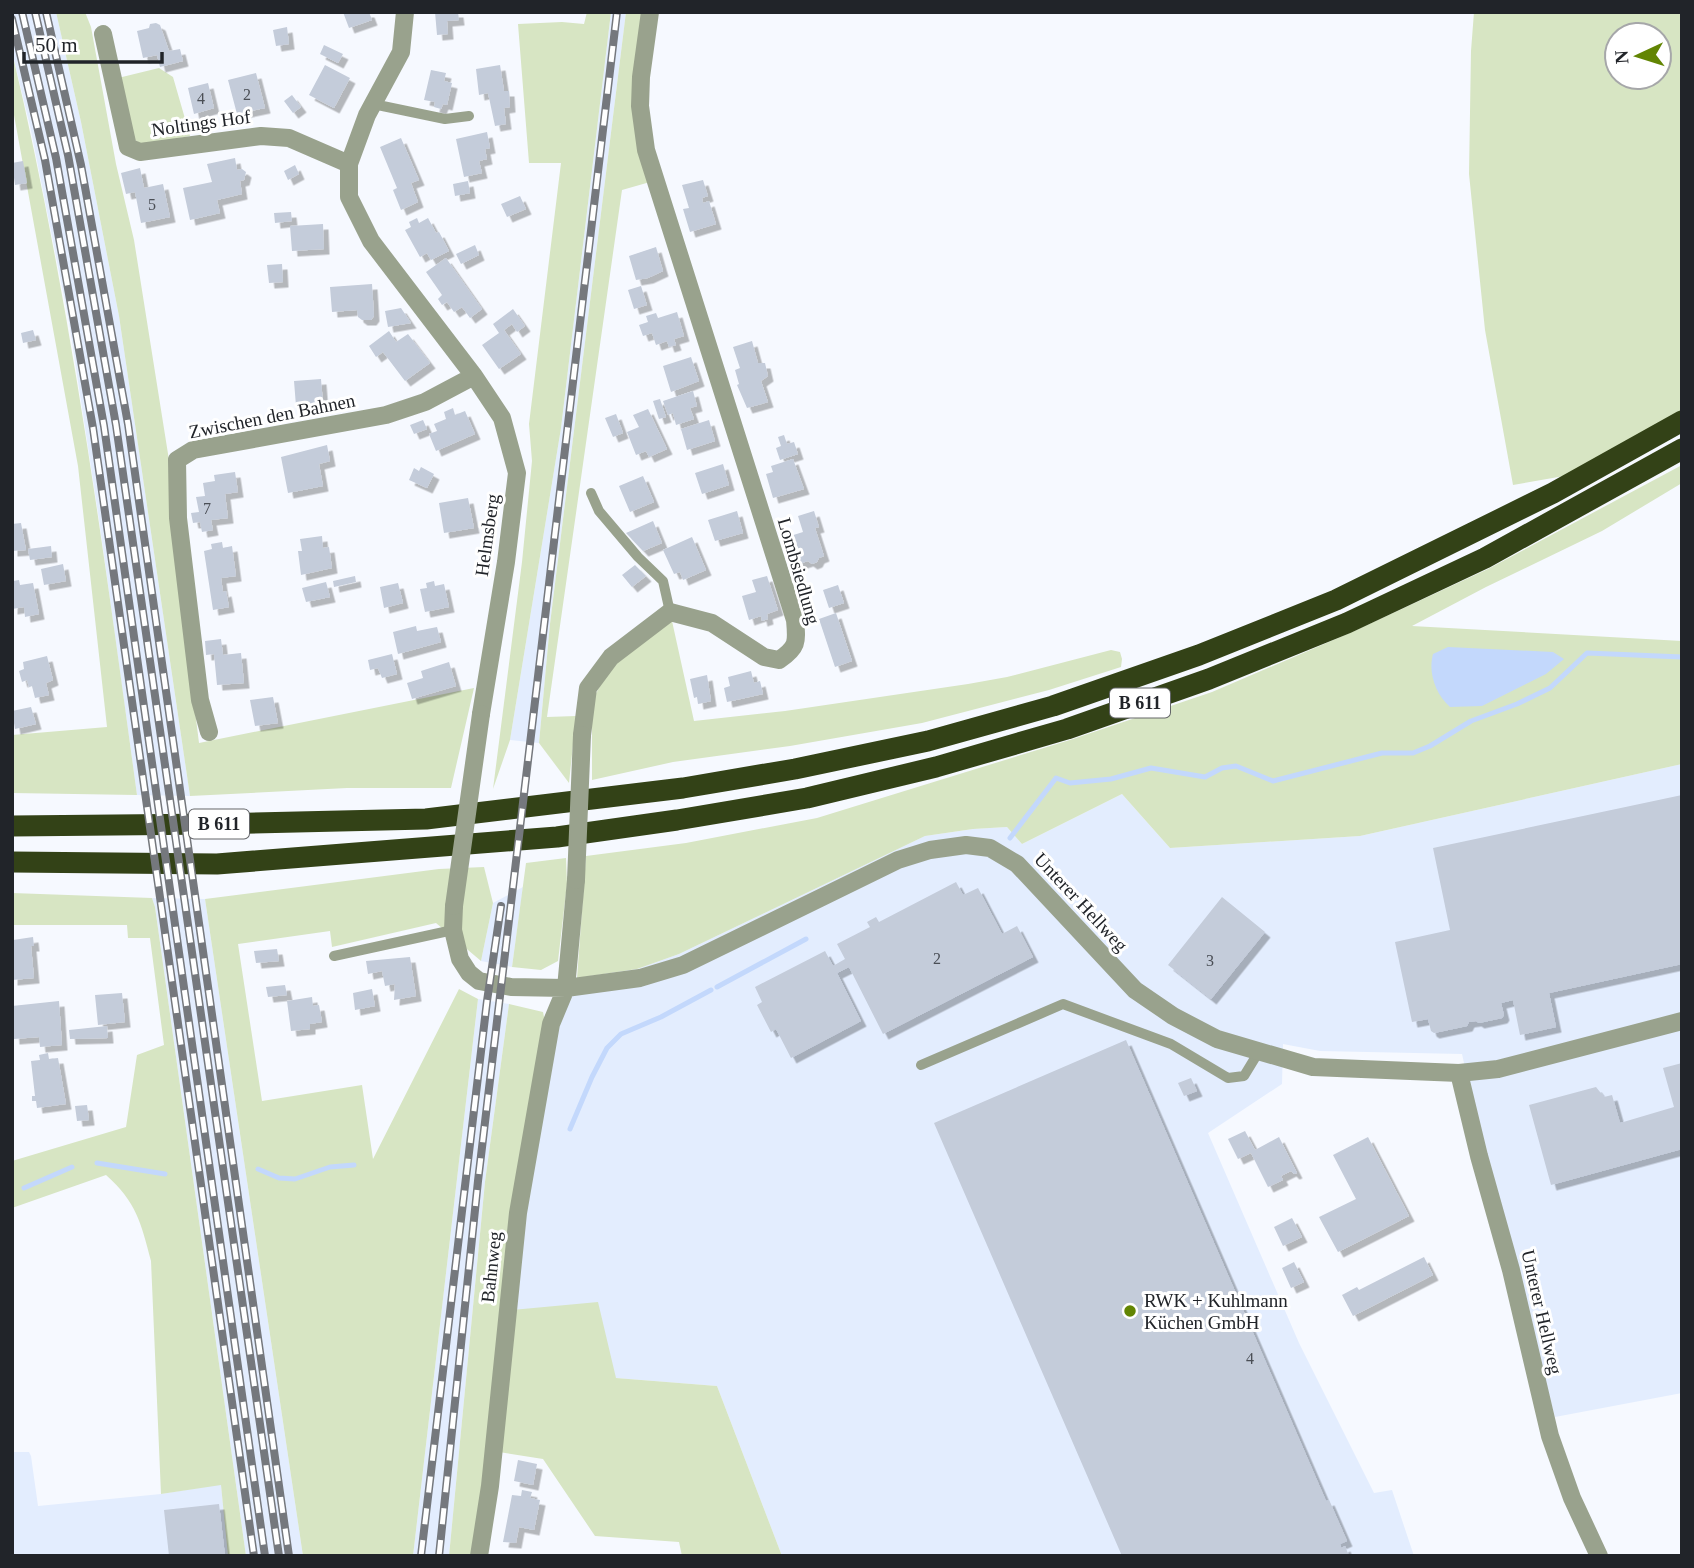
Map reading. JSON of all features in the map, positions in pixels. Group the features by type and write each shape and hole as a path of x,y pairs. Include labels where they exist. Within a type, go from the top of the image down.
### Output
{"highway":[{"name":"B 611","path":"12,826 426,819 683,788 795,769 928,741 1089,693 1199,655 1336,600 1553,493 1682,421"},
{"name":"B 611","path":"12,862 217,864 556,837 807,798 936,767 1067,729 1209,679 1347,623 1485,558 1682,449"}],"street":[{"name":"Helmsberg","path":"405,12 401,52 373,104 349,164 349,197 371,241 474,376 502,418 517,474 453,906 453,930 460,959 469,973 479,981 511,987"},
{"name":"Lombsiedlung","path":"650,12 641,76 640,106 646,150 795,620 797,640 793,651 779,660 764,657 712,623 670,612"},
{"name":"Noltings Hof","path":"103,34 128,147 140,152 261,136 289,138 349,164"},
{"name":"Zwischen den Bahnen","path":"209,732 198,687 178,518 177,460 193,450 386,415 425,402 474,376"},
{"path":"566,988 576,880 582,736 588,688 611,657 670,612"},
{"name":"Unterer Hellweg","path":"511,987 566,988 640,978 683,965 898,860 930,850 966,845 990,848 1017,864 1135,990 1173,1016 1217,1039 1313,1067 1459,1073 1524,1064 1682,1021"},
{"name":"Bahnweg","path":"479,1556 490,1486 518,1213 551,1024 566,988"},
{"name":"Unterer Hellweg","path":"1459,1073 1511,1269 1549,1436 1572,1498 1599,1556"}],"lane":[{"path":"373,104 445,119 469,116"},
{"path":"591,493 599,510 638,557 663,581 670,612"},
{"path":"334,956 453,930"},
{"path":"921,1065 1063,1004 1171,1044 1228,1079 1244,1076 1258,1053"}],"shaded area":[{"path":"12,12 56,12 81,122 119,316 190,796 137,795 69,322 30,126 12,52"},
{"path":"611,12 626,12 550,624 539,743 510,740 561,428"},
{"path":"1682,764 1682,1393 1555,1417 1484,1153 1462,1054 1320,1051 1283,1044 1282,1084 1208,1133 1299,1343 1374,1493 1392,1490 1414,1556 782,1556 717,1386 616,1378 512,1310 545,1022 577,978 637,969 679,954 925,836 1007,827 1022,844 1122,794 1170,848 1360,836"},
{"path":"523,887 512,967 481,961 493,903"},
{"path":"152,898 205,899 303,1556 246,1556"},
{"path":"478,999 509,1004 485,1182 449,1556 413,1556"},
{"path":"12,1452 29,1452 31,1456 38,1506 161,1494 221,1484 228,1556 12,1556"}],"green space":[{"path":"56,12 85,12 91,27 116,164 134,240 169,460 171,518 199,743 474,688 451,788 347,788 190,796 119,316 81,122"},
{"path":"587,12 611,12 561,428 510,740 493,789 522,562 532,461 529,424 561,163 529,163 518,24 584,24"},
{"path":"626,12 643,12 650,182 622,190 547,717 576,716 569,783 539,743 550,624"},
{"path":"1474,12 1682,12 1682,411 1564,476 1513,485 1485,330 1469,174"},
{"path":"12,52 51,236 84,422 137,795 12,793 12,735 107,727 78,466 12,104"},
{"path":"159,68 173,77 190,136 142,145 131,137 118,78"},
{"path":"1682,465 1682,483 1602,531 1412,626 1682,641 1682,764 1360,836 1170,848 1122,794 1022,844 1007,827 925,836 679,954 637,969 577,978 586,856 686,843 817,818 1073,739 1212,692 1352,632 1488,569"},
{"path":"672,621 694,721 785,711 968,684 1007,677 1111,650 1120,652 1122,659 1121,667 1049,690 922,723 790,746 673,762 592,780 592,701 608,671 619,660"},
{"path":"566,858 567,884 558,961 541,970 512,967 526,863"},
{"path":"484,867 493,903 481,961 436,923 332,947 330,931 238,944 262,1101 362,1085 373,1159 459,989 478,999 413,1556 303,1556 205,899 439,869"},
{"path":"12,893 152,898 246,1556 228,1556 221,1485 161,1494 151,1261 131,1204 106,1175 12,1208 12,1161 126,1127 137,1055 164,1045 150,938 128,938 127,925 12,925"},
{"path":"509,1004 543,1012 545,1022 473,1556 449,1556 485,1182"},
{"path":"598,1302 616,1378 717,1386 782,1556 682,1556 679,1542 595,1536 543,1459 499,1452 512,1310"}],"water":[{"path":"1448,647 1553,652 1564,659 1546,674 1482,706 1450,707 1437,689 1431,668 1433,654"}],"building":[{"path":"343,12 369,12 372,20 349,28"},
{"path":"435,12 458,12 459,20 447,21 448,34 437,35"},
{"path":"156,23 160,25 169,51 180,49 183,61 160,67 157,55 143,58 137,31"},
{"path":"287,27 289,44 276,46 273,30"},
{"path":"324,45 343,54 338,63 320,54"},
{"path":"325,65 350,78 334,108 309,95"},
{"path":"500,65 504,91 509,91 510,107 504,108 506,124 495,126 488,93 479,95 476,69"},
{"path":"431,70 446,73 444,81 452,83 447,105 443,104 441,109 434,107 435,102 424,100"},
{"path":"256,73 265,108 237,114 228,80"},
{"path":"208,83 214,108 194,114 188,88"},
{"path":"292,95 301,107 293,113 284,101"},
{"path":"487,132 490,148 485,149 487,159 479,161 482,173 464,177 456,139"},
{"path":"401,138 419,180 411,183 418,202 401,210 393,190 397,188 380,147"},
{"path":"235,158 237,170 246,172 244,180 240,181 242,194 217,200 220,213 190,220 183,188 212,182 207,164"},
{"path":"23,161 27,183 15,185 12,163"},
{"path":"295,165 299,174 288,180 284,171"},
{"path":"140,168 144,188 163,184 170,217 141,223 135,192 126,194 121,173"},
{"path":"703,180 708,196 702,198 703,203 709,201 716,224 690,232 683,209 689,208 682,185"},
{"path":"468,181 470,193 455,196 453,184"},
{"path":"520,196 526,209 507,217 501,204"},
{"path":"291,212 292,221 275,223 274,213"},
{"path":"417,218 419,223 428,218 449,251 431,260 427,253 420,257 405,230 411,227 409,222"},
{"path":"323,224 324,249 292,251 290,226"},
{"path":"475,245 479,255 461,264 456,254"},
{"path":"656,247 663,271 636,280 629,256"},
{"path":"446,258 482,309 470,318 462,307 454,312 447,302 442,305 438,299 442,295 426,272"},
{"path":"282,264 283,282 269,283 267,265"},
{"path":"372,284 374,316 371,320 362,320 358,317 357,310 332,312 330,287"},
{"path":"641,286 647,305 634,309 628,290"},
{"path":"401,308 411,323 388,327 385,311"},
{"path":"513,309 525,326 517,332 512,324 504,330 521,354 499,369 482,345 499,333 493,324"},
{"path":"677,312 684,336 674,339 676,345 669,347 667,341 656,345 652,333 643,336 639,325 648,322 646,316 656,313 658,318"},
{"path":"33,330 36,340 23,343 21,333"},
{"path":"389,331 396,342 408,334 430,363 405,381 383,352 376,357 369,346"},
{"path":"752,341 758,363 765,363 768,376 761,381 768,402 747,408 737,385 739,384 735,370 740,368 733,347"},
{"path":"691,357 699,381 671,392 663,366"},
{"path":"321,379 323,404 296,406 294,381"},
{"path":"693,391 697,406 690,408 694,419 676,425 673,413 668,415 663,401"},
{"path":"660,399 666,417 659,419 653,401"},
{"path":"453,408 455,415 465,411 475,434 436,451 429,434 437,431 434,424 446,419 444,412"},
{"path":"648,409 667,449 649,457 646,451 636,455 627,432 639,427 633,415"},
{"path":"616,414 623,433 613,437 605,418"},
{"path":"423,420 427,429 414,434 410,425"},
{"path":"709,420 715,441 687,450 681,429"},
{"path":"784,435 787,444 794,442 798,454 780,460 776,448 781,446 778,437"},
{"path":"327,445 330,461 319,464 323,486 288,493 281,457"},
{"path":"793,459 804,489 773,498 766,474 773,472 771,466"},
{"path":"723,464 729,485 702,494 695,473"},
{"path":"421,467 434,474 427,488 409,480 414,468 419,471"},
{"path":"235,472 238,492 225,494 228,518 211,520 213,530 202,532 200,522 193,523 191,513 199,512 196,497 205,496 203,483 215,481 214,475"},
{"path":"643,476 654,502 630,512 619,486"},
{"path":"468,498 474,528 444,533 439,503"},
{"path":"737,511 743,533 715,541 708,520"},
{"path":"814,511 819,527 815,528 824,556 812,564 808,561 796,565 787,537 803,532 798,516"},
{"path":"653,521 662,543 643,551 626,533"},
{"path":"21,523 26,550 12,551 12,524"},
{"path":"322,536 323,548 329,547 332,568 301,575 298,551 302,551 300,539"},
{"path":"692,537 706,570 683,580 680,572 674,574 663,550"},
{"path":"222,542 223,548 232,546 236,576 221,578 229,607 213,610 204,551 212,549 211,544"},
{"path":"51,546 52,557 30,560 28,549"},
{"path":"63,564 66,581 44,585 41,569"},
{"path":"635,565 646,576 632,587 622,575"},
{"path":"355,576 356,582 334,587 333,581"},
{"path":"767,576 778,610 767,614 768,619 762,621 761,616 749,620 742,596 756,592 752,580"},
{"path":"19,580 20,585 33,583 39,614 25,617 24,607 12,609 13,581"},
{"path":"434,581 435,586 444,584 449,607 425,612 420,589 427,588 426,583"},
{"path":"326,582 330,597 306,602 302,588"},
{"path":"398,583 403,603 384,608 380,587"},
{"path":"838,585 844,603 829,608 823,590"},
{"path":"836,613 852,661 835,667 819,619"},
{"path":"416,626 417,631 437,627 441,642 398,654 393,632"},
{"path":"221,639 223,655 241,653 244,683 217,685 214,654 206,655 205,641"},
{"path":"392,654 397,674 382,678 378,668 370,670 368,660"},
{"path":"47,656 53,680 46,683 49,695 35,698 32,686 29,687 27,680 22,682 19,671 24,669 23,662"},
{"path":"449,662 456,686 412,699 407,683 423,678 421,671"},
{"path":"751,671 754,683 760,681 763,694 727,702 724,688 730,686 728,677"},
{"path":"707,675 711,701 698,704 690,679"},
{"path":"273,697 278,723 255,726 250,700"},
{"path":"31,707 36,724 15,729 12,711"},
{"path":"1682,795 1682,964 1549,993 1556,1027 1520,1035 1513,1000 1501,1003 1504,1015 1502,1018 1479,1023 1469,1022 1467,1026 1434,1033 1428,1019 1412,1022 1395,942 1450,930 1433,848"},
{"path":"956,882 963,895 978,888 1002,934 1017,926 1033,957 883,1034 849,967 837,973 861,1021 791,1058 776,1029 771,1032 757,1005 762,1002 755,987 825,951 833,966 845,959 837,944 870,927 867,922 876,917 879,922"},
{"path":"1222,897 1265,932 1211,999 1168,965"},
{"path":"33,937 34,946 31,946 34,978 12,980 13,940"},
{"path":"277,949 279,961 256,963 254,951"},
{"path":"410,957 416,996 394,1000 395,984 385,986 382,971 368,974 366,961"},
{"path":"285,985 287,995 268,997 266,987"},
{"path":"372,989 375,1006 355,1010 353,993"},
{"path":"122,993 125,1022 98,1025 95,995"},
{"path":"312,997 313,1006 319,1005 322,1022 310,1024 310,1029 291,1031 287,1001"},
{"path":"59,1001 62,1045 40,1047 39,1037 14,1039 12,1006"},
{"path":"107,1026 108,1038 70,1039 69,1030"},
{"name":"RWK + Kuhlmann Küchen GmbH","path":"1126,1040 1326,1501 1329,1500 1347,1541 1340,1544 1341,1548 1345,1546 1349,1556 1122,1556 934,1123"},
{"path":"48,1053 49,1059 58,1058 66,1104 37,1108 36,1101 32,1101 32,1096 35,1096 31,1061 40,1060 39,1055"},
{"path":"1682,1063 1682,1149 1551,1185 1529,1105 1596,1087 1604,1097 1612,1095 1620,1123 1674,1107 1663,1068"},
{"path":"1191,1078 1197,1091 1184,1096 1178,1083"},
{"path":"87,1105 89,1120 77,1121 75,1106"},
{"path":"1245,1131 1255,1150 1279,1137 1297,1173 1291,1171 1281,1176 1283,1180 1268,1187 1251,1153 1238,1159 1228,1139"},
{"path":"1368,1137 1409,1216 1338,1252 1319,1217 1356,1199 1333,1155"},
{"path":"1292,1218 1302,1237 1283,1246 1274,1227"},
{"path":"1424,1257 1433,1275 1353,1316 1342,1295 1357,1287 1359,1290"},
{"path":"1294,1262 1304,1282 1291,1288 1282,1268"},
{"path":"518,1460 537,1464 533,1485 514,1481"},
{"path":"522,1490 532,1492 530,1498 540,1500 534,1530 519,1527 516,1543 503,1542 512,1495 521,1496"},
{"path":"219,1504 225,1556 169,1556 164,1510"}],"waterway":[{"path":"1010,838 1056,778 1070,783 1111,779 1151,768 1205,777 1222,768 1236,766 1273,781 1382,753 1413,753 1471,721 1550,688 1587,653 1682,657"},
{"path":"717,987 806,939"},
{"path":"570,1129 607,1048 621,1034 661,1017 711,990"},
{"path":"97,1163 165,1174"},
{"path":"258,1169 279,1178 295,1179 330,1167 354,1165"},
{"path":"24,1188 72,1167"}],"railway":[{"path":"22,12 56,158 104,426 265,1556"},
{"path":"35,12 68,155 116,425 279,1556"},
{"path":"46,12 81,165 128,424 289,1556"},
{"path":"439,1556 478,1181 617,12"},
{"path":"12,19 45,160 93,428 254,1556"},
{"path":"421,1556 487,1001 501,906"}],"place":[{"name":"RWK + Kuhlmann Küchen GmbH","path":"1130,1311"}]}
